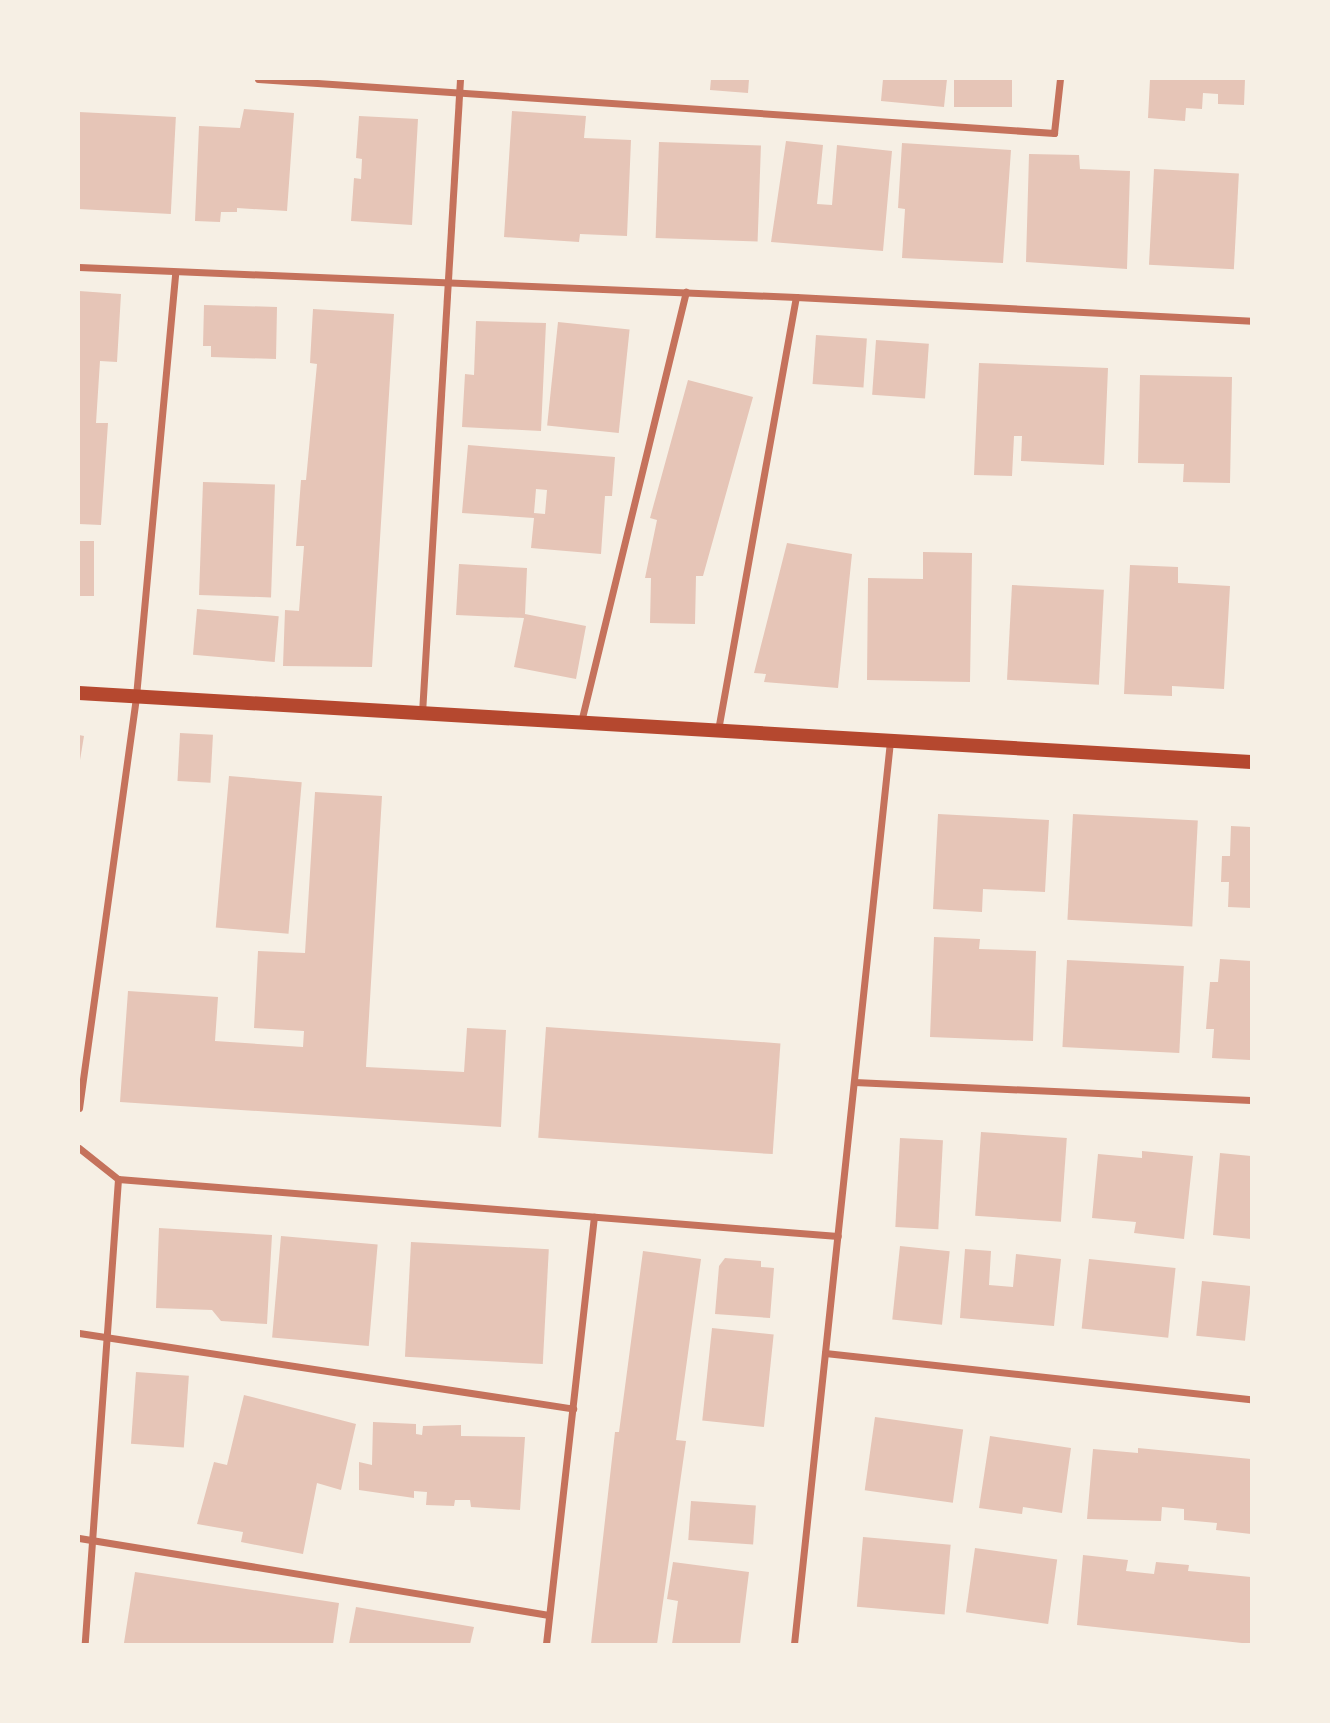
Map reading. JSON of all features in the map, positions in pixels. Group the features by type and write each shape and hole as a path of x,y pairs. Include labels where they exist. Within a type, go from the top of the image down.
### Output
{"main road":[{"path":"79,693 1251,762"}],"street":[{"path":"258,79 1054,133 1060,79"},
{"path":"422,713 460,79"},
{"path":"79,267 796,297 1251,321"},
{"path":"79,1108 136,696 175,272"},
{"path":"581,723 686,292"},
{"path":"718,730 796,297"},
{"path":"794,1644 890,741"},
{"path":"854,1082 1251,1100"},
{"path":"79,1148 118,1179 838,1236"},
{"path":"85,1644 118,1179"},
{"path":"546,1644 594,1217"},
{"path":"79,1333 573,1409"},
{"path":"825,1353 1251,1399"},
{"path":"79,1538 549,1615"}],"building":[{"path":"711,79 749,79 748,93 710,90"},
{"path":"883,79 947,79 944,107 881,101"},
{"path":"954,79 1012,79 1012,107 954,107"},
{"path":"1150,79 1245,79 1244,105 1218,104 1218,94 1203,93 1202,109 1186,108 1185,121 1148,118"},
{"path":"244,109 294,113 287,211 237,208 237,212 221,212 220,222 195,221 199,126 240,128"},
{"path":"512,111 586,116 584,138 631,140 627,236 580,234 579,242 504,237"},
{"path":"79,112 176,117 171,214 79,209"},
{"path":"359,116 418,119 412,225 351,221 354,178 361,179 362,159 356,158"},
{"path":"786,141 823,145 817,204 832,205 837,145 892,151 883,251 771,242"},
{"path":"659,142 761,146 758,242 656,238"},
{"path":"902,143 1011,150 1003,263 902,258 905,209 898,208"},
{"path":"1029,154 1079,155 1080,169 1130,171 1127,269 1026,262"},
{"path":"1154,169 1239,173 1234,269 1149,265"},
{"path":"79,291 121,294 117,362 100,361 96,423 108,423 101,525 79,524"},
{"path":"204,305 277,307 276,359 211,357 211,346 203,346"},
{"path":"313,309 394,314 372,667 283,666 285,610 299,611 304,546 296,546 301,480 306,480 317,364 310,363"},
{"path":"476,321 546,323 541,431 462,427 465,374 474,375"},
{"path":"558,322 630,330 619,433 547,425"},
{"path":"816,335 867,339 863,387 813,384"},
{"path":"876,340 929,344 925,399 872,395"},
{"path":"979,363 1108,368 1104,465 1021,461 1022,436 1014,436 1012,476 974,475"},
{"path":"1140,375 1232,377 1230,483 1183,482 1184,464 1138,463"},
{"path":"688,380 753,397 703,576 696,576 695,624 650,623 651,578 645,578 657,520 650,518"},
{"path":"468,445 615,457 612,496 605,496 601,554 531,548 534,518 462,513","holes":["536,489 547,490 545,514 534,513"]},
{"path":"203,482 275,485 271,597 199,595"},
{"path":"79,541 94,541 94,596 79,596"},
{"path":"787,543 852,554 838,688 764,682 766,674 754,673"},
{"path":"923,552 972,553 970,682 867,680 868,578 923,579"},
{"path":"459,564 527,568 525,614 586,626 576,679 514,667 524,618 456,615"},
{"path":"1130,565 1178,567 1178,583 1230,586 1224,689 1172,686 1172,696 1124,694"},
{"path":"1012,585 1104,590 1099,685 1007,680"},
{"path":"197,609 279,616 275,662 193,655"},
{"path":"180,733 213,735 210,783 177,781"},
{"path":"79,735 84,736 80,760 79,760"},
{"path":"229,776 302,782 288,934 216,927"},
{"path":"315,792 382,796 366,1067 464,1072 467,1028 506,1030 501,1127 120,1102 128,991 218,997 215,1041 303,1047 304,1031 254,1028 258,951 305,953"},
{"path":"938,814 1049,820 1045,892 983,889 982,912 933,909"},
{"path":"1073,814 1198,821 1192,926 1067,920"},
{"path":"1231,826 1251,827 1251,908 1228,907 1229,882 1221,882 1222,856 1230,856"},
{"path":"934,937 980,939 979,949 1036,951 1033,1041 930,1037"},
{"path":"1220,959 1251,961 1250,1060 1212,1058 1214,1029 1206,1029 1210,982 1218,982"},
{"path":"1067,960 1184,966 1179,1053 1062,1047"},
{"path":"546,1027 780,1043 773,1154 538,1138"},
{"path":"981,1132 1067,1138 1061,1222 975,1216"},
{"path":"900,1138 943,1140 938,1229 895,1227"},
{"path":"1142,1151 1193,1156 1184,1239 1134,1233 1136,1222 1092,1218 1098,1154 1142,1158"},
{"path":"1220,1153 1251,1156 1251,1239 1213,1235"},
{"path":"159,1228 272,1235 267,1324 221,1321 212,1310 156,1308"},
{"path":"281,1236 378,1244 369,1346 272,1338"},
{"path":"411,1242 549,1249 543,1364 405,1357"},
{"path":"900,1246 950,1251 942,1325 892,1320"},
{"path":"965,1249 991,1251 989,1285 1013,1287 1016,1254 1061,1259 1054,1326 960,1318"},
{"path":"643,1251 701,1259 676,1440 686,1441 657,1644 591,1644 615,1432 619,1432"},
{"path":"725,1258 761,1261 761,1267 774,1268 770,1318 715,1314 719,1266"},
{"path":"1089,1259 1176,1268 1168,1338 1082,1329"},
{"path":"1202,1281 1251,1286 1245,1341 1196,1336"},
{"path":"712,1328 774,1334 764,1427 702,1420"},
{"path":"136,1372 189,1376 184,1448 131,1444"},
{"path":"244,1395 356,1424 341,1490 317,1483 303,1554 241,1542 243,1532 197,1524 214,1462 227,1465"},
{"path":"875,1417 963,1429 953,1503 865,1490"},
{"path":"373,1422 416,1424 416,1434 422,1435 423,1426 461,1425 461,1436 525,1437 520,1510 471,1507 470,1500 455,1500 454,1506 426,1505 427,1492 414,1491 414,1498 359,1490 359,1462 372,1465"},
{"path":"990,1436 1071,1448 1062,1513 1023,1507 1022,1514 979,1508"},
{"path":"1138,1448 1251,1459 1251,1534 1216,1530 1217,1523 1184,1520 1184,1509 1162,1507 1161,1521 1087,1519 1093,1449 1138,1453"},
{"path":"691,1501 756,1506 753,1544 688,1540"},
{"path":"863,1537 951,1545 945,1614 857,1607"},
{"path":"975,1548 1057,1560 1048,1624 966,1612"},
{"path":"1083,1555 1128,1560 1126,1571 1154,1574 1156,1562 1189,1565 1188,1571 1251,1577 1251,1644 1077,1625"},
{"path":"673,1562 749,1572 740,1644 672,1644 678,1601 667,1599"},
{"path":"135,1572 339,1603 333,1644 124,1643"},
{"path":"356,1607 474,1627 470,1644 349,1644"}]}
